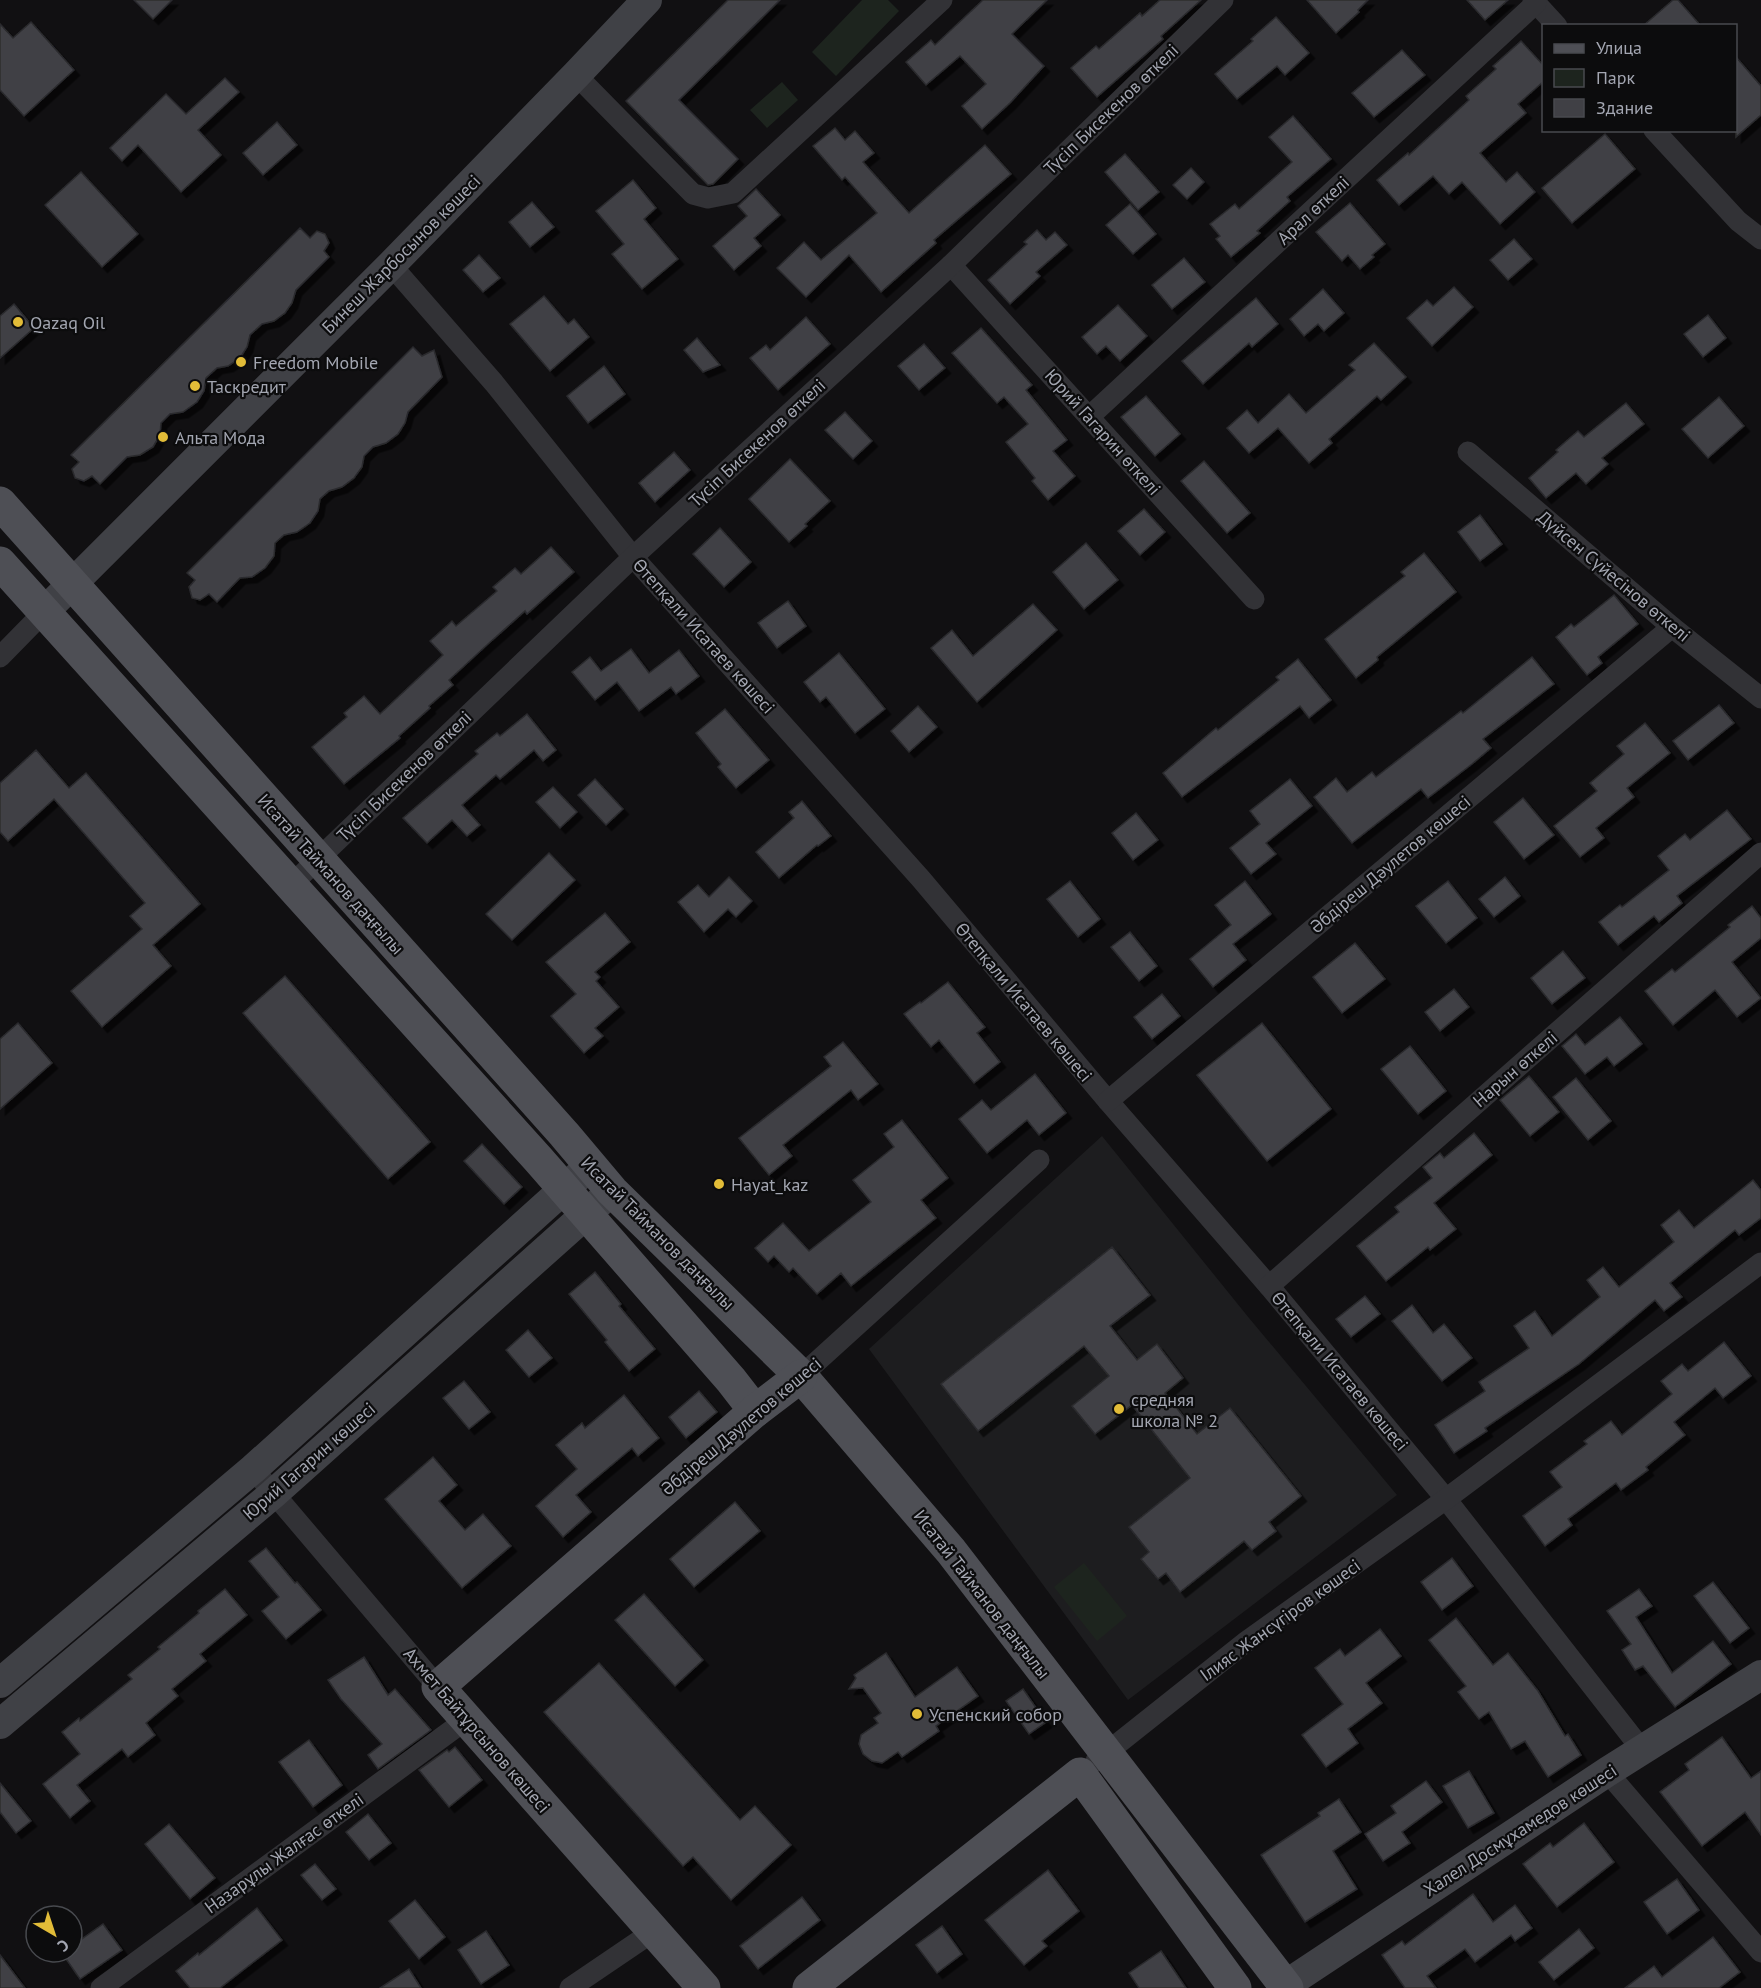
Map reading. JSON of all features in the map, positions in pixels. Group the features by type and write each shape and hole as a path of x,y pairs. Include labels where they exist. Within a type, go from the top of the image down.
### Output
{"main road":[{"name":"Исатай Тайманов даңғылы","path":"0,503 564,1134 612,1191 801,1376 951,1551 1284,1987"},
{"name":"Исатай Тайманов даңғылы","path":"0,563 538,1159 731,1380 755,1411"},
{"name":"Әбдіреш Дәулетов көшесі","path":"438,1687 755,1411 801,1376"},
{"name":"Ахмет Байтұрсынов көшесі","path":"438,1687 704,1988"},
{"name":"Ілияс Жансүгіров көшесі","path":"809,1988 1080,1774"},
{"path":"1080,1774 1235,1988"}],"street":[{"name":"Бинеш Жарбосынов көшесі","path":"0,657 391,265 647,0"},
{"path":"576,75 693,194 708,198 733,193 942,0"},
{"name":"Түсіп Бисекенов өткелі","path":"291,885 633,557 951,265 1223,0"},
{"path":"1535,1 1555,24"},
{"name":"Арал өткелі","path":"1089,417 1535,1"},
{"path":"1656,132 1738,221 1761,239"},
{"name":"Өтепқали Исатаев көшесі","path":"391,265 494,383 633,557 921,879 1108,1101 1269,1286 1446,1498 1643,1751"},
{"name":"Юрий Гагарин өткелі","path":"951,265 1254,599"},
{"name":"Дүйсен Сүйесінов өткелі","path":"1468,452 1672,627 1761,698"},
{"name":"Әбдіреш Дәулетов көшесі","path":"1108,1101 1672,627"},
{"name":"Нарын өткелі","path":"1269,1286 1761,853"},
{"name":"Әбдіреш Дәулетов көшесі","path":"801,1376 1040,1160"},
{"name":"Юрий Гагарин көшесі","path":"0,1683 253,1469 590,1166"},
{"name":"Юрий Гагарин көшесі","path":"0,1724 273,1494 612,1191"},
{"name":"Ілияс Жансүгіров көшесі","path":"1080,1774 1247,1641 1446,1498 1761,1263"},
{"name":"Ахмет Байтұрсынов көшесі","path":"253,1469 438,1687"},
{"name":"Халел Досмұхамедов көшесі","path":"1284,1987 1607,1772 1761,1675"},
{"name":"Назарұлы Жалғас өткелі","path":"101,1988 467,1719"},
{"path":"1607,1772 1761,1952"},
{"path":"570,1988 654,1931"}],"shaded area":[{"name":"cредняя школа № 2","path":"1102,1136 1249,1318 1397,1495 1128,1700 869,1349"}],"green space":[{"path":"862,0 888,0 899,11 836,76 812,52"},
{"path":"782,82 798,100 767,128 750,110"},
{"path":"1084,1563 1127,1616 1097,1641 1054,1587"}],"building":[{"path":"134,0 172,0 153,19"},
{"path":"728,0 780,0 679,100 738,159 713,184 708,185 626,101"},
{"path":"983,0 1047,0 1012,34 1044,66 982,129 962,106 986,84 960,56 926,85 906,62 931,40 935,45"},
{"path":"1160,0 1201,0 1161,36 1163,39 1097,97 1071,68 1096,46 1099,49 1140,13 1142,16"},
{"path":"1307,0 1368,0 1358,10 1359,12 1336,33"},
{"path":"1467,0 1508,0 1485,20"},
{"path":"1673,0 1678,0 1699,24 1645,24"},
{"path":"1276,17 1309,53 1285,75 1277,66 1237,99 1215,74 1253,41 1251,39"},
{"path":"31,22 74,70 24,116 0,90 0,24 13,38"},
{"path":"1521,41 1542,64 1542,83 1518,104 1526,113 1480,153 1506,182 1517,172 1535,192 1500,224 1462,182 1449,194 1433,176 1399,205 1377,180 1408,153 1409,155 1469,100 1466,96 1496,69 1493,66"},
{"path":"1402,50 1425,75 1374,117 1352,93"},
{"path":"1737,58 1761,86 1761,115 1736,137"},
{"path":"225,78 239,92 198,130 221,155 181,192 138,145 122,161 110,148 166,94 186,114"},
{"path":"1293,116 1331,159 1287,197 1290,201 1257,231 1260,233 1231,257 1216,239 1220,236 1210,224 1235,204 1239,209 1292,162 1269,137"},
{"path":"277,122 297,145 263,175 243,153"},
{"path":"835,128 845,140 855,131 874,153 863,162 909,213 985,145 1011,174 934,240 936,243 881,292 849,255 806,297 777,268 804,242 821,260 877,213 845,177 842,180 813,146"},
{"path":"1605,134 1635,169 1572,223 1542,188"},
{"path":"1125,154 1159,192 1138,210 1105,172"},
{"path":"1191,168 1204,182 1187,199 1173,185"},
{"path":"81,172 138,234 102,267 45,205"},
{"path":"633,180 656,208 644,219 678,259 642,289 612,254 624,244 596,211"},
{"path":"756,189 780,215 754,238 761,246 734,270 713,246 747,216 738,206"},
{"path":"532,202 554,227 530,247 509,222"},
{"path":"1350,203 1385,244 1360,269 1348,255 1342,261 1316,232"},
{"path":"1130,204 1156,234 1133,254 1106,225"},
{"path":"300,228 310,238 317,231 325,234 329,243 324,251 329,257 296,290 292,303 285,313 274,321 262,324 250,335 247,347 240,358 228,366 217,368 206,378 204,391 197,402 183,412 170,414 161,423 160,435 153,447 140,455 127,457 100,484 92,476 84,481 75,478 72,469 79,462 71,455"},
{"path":"1037,230 1046,240 1055,232 1067,245 1036,272 1040,276 1010,304 988,280 1027,244 1024,242"},
{"path":"1514,239 1532,259 1508,280 1490,260"},
{"path":"479,255 500,278 483,292 463,270"},
{"path":"1184,258 1205,282 1172,309 1152,285"},
{"path":"1454,287 1473,307 1432,346 1407,318 1427,300 1433,306"},
{"path":"1323,289 1344,313 1324,331 1318,324 1304,336 1290,319"},
{"path":"544,296 568,324 574,319 589,337 550,371 510,324"},
{"path":"1256,298 1278,324 1252,347 1249,343 1203,384 1182,361"},
{"path":"14,304 34,328 0,358 0,316"},
{"path":"1118,305 1147,336 1120,361 1106,346 1097,354 1082,337"},
{"path":"1708,315 1726,338 1703,357 1684,334"},
{"path":"806,317 830,344 778,390 750,358 766,345 770,350"},
{"path":"981,328 1032,385 1026,390 1067,440 1053,451 1075,476 1048,500 1032,481 1035,478 1006,442 1028,424 1004,397 997,403 952,353"},
{"path":"697,338 720,365 703,372 684,350"},
{"path":"1374,343 1406,377 1381,400 1377,396 1329,439 1332,443 1309,463 1278,428 1249,453 1227,428 1247,410 1258,423 1289,394 1306,413 1355,370 1349,365"},
{"path":"924,344 945,368 919,390 898,366"},
{"path":"413,347 422,356 434,350 442,377 408,412 405,423 398,434 386,443 373,447 364,456 362,467 354,478 342,487 329,491 320,499 318,511 310,523 297,532 284,535 275,543 274,556 265,568 252,577 240,578 217,602 209,594 200,600 192,598 189,587 195,580 187,573"},
{"path":"604,366 625,394 588,423 567,396"},
{"path":"1146,396 1180,434 1155,456 1121,417"},
{"path":"1719,397 1744,426 1708,458 1682,429"},
{"path":"1626,403 1644,424 1602,458 1608,464 1586,484 1576,473 1546,498 1529,478 1578,431 1584,437"},
{"path":"845,412 872,441 853,459 825,430"},
{"path":"674,452 690,470 655,502 639,483"},
{"path":"790,459 830,501 789,542 749,499"},
{"path":"1204,461 1250,513 1227,533 1181,481"},
{"path":"1144,509 1165,532 1140,555 1118,531"},
{"path":"1480,515 1502,544 1480,561 1458,532"},
{"path":"720,528 751,562 724,587 693,554"},
{"path":"1086,543 1118,580 1084,609 1053,572"},
{"path":"551,547 574,572 527,614 525,611 488,644 449,680 453,685 399,736 400,738 344,784 312,747 347,717 344,713 364,696 380,714 443,655 430,641 452,621 456,626 497,591 493,587 515,568 521,574"},
{"path":"1424,553 1456,592 1377,657 1378,660 1356,678 1325,639 1405,576 1401,572"},
{"path":"1614,595 1638,624 1598,657 1602,663 1587,675 1556,637 1571,624 1574,627"},
{"path":"788,601 806,626 777,648 758,623"},
{"path":"1033,604 1057,630 977,702 931,648 952,630 973,656"},
{"path":"631,649 649,673 679,650 699,676 676,694 671,687 639,711 617,682 595,700 572,672 590,657 601,671"},
{"path":"839,653 885,709 855,733 826,697 820,702 804,682"},
{"path":"1532,657 1554,684 1483,739 1491,748 1428,798 1421,789 1352,843 1314,797 1336,778 1347,792 1372,772 1376,777 1461,711 1463,713"},
{"path":"1298,659 1331,700 1309,718 1300,706 1182,797 1163,773 1216,728 1218,730 1279,680 1276,677"},
{"path":"1719,705 1734,723 1688,760 1673,741"},
{"path":"918,706 937,727 909,752 891,731"},
{"path":"725,709 769,760 736,788 718,767 721,764 696,733"},
{"path":"527,714 556,750 543,761 534,750 500,779 496,775 462,805 480,825 467,836 452,820 427,843 403,818 478,754 475,751 497,733 500,736"},
{"path":"1645,723 1670,753 1627,788 1634,797 1596,828 1604,838 1580,857 1554,826 1597,791 1590,783 1624,754 1617,746"},
{"path":"36,750 69,788 86,773 200,904 153,945 171,966 102,1027 71,991 142,929 130,916 145,903 54,799 8,841 0,832 0,783"},
{"path":"595,779 623,809 606,825 578,795"},
{"path":"1290,779 1312,806 1266,843 1276,854 1251,874 1230,848 1260,824 1250,811"},
{"path":"553,787 577,812 560,828 536,802"},
{"path":"1523,798 1554,835 1524,859 1494,822"},
{"path":"802,801 831,836 779,878 756,852 794,818 789,812"},
{"path":"1727,810 1751,839 1677,896 1682,903 1659,922 1654,916 1618,945 1599,922 1669,870 1658,856 1685,834 1690,840"},
{"path":"1136,813 1158,840 1133,860 1112,833"},
{"path":"549,853 575,880 512,940 486,914"},
{"path":"729,877 752,901 736,917 728,909 704,932 678,902 698,885 709,897"},
{"path":"1505,877 1520,896 1494,917 1479,899"},
{"path":"1070,881 1100,919 1078,937 1047,899"},
{"path":"1245,881 1271,914 1233,944 1246,960 1213,987 1190,959 1231,925 1215,905"},
{"path":"1448,881 1477,918 1446,943 1416,906"},
{"path":"1752,906 1761,918 1761,938 1732,962 1761,998 1737,1017 1715,990 1673,1025 1645,991 1672,969 1675,972"},
{"path":"605,913 630,942 595,972 600,977 596,981 619,1007 595,1028 603,1036 584,1053 551,1016 576,994 546,962"},
{"path":"1130,932 1157,966 1139,981 1111,947"},
{"path":"1355,943 1385,979 1342,1013 1313,977"},
{"path":"1563,951 1585,978 1552,1004 1531,978"},
{"path":"285,976 430,1142 388,1179 243,1013"},
{"path":"948,982 985,1027 977,1033 1000,1062 974,1083 939,1040 931,1047 904,1014"},
{"path":"1454,989 1469,1007 1440,1031 1425,1012"},
{"path":"1162,994 1180,1016 1152,1039 1134,1017"},
{"path":"1620,1017 1642,1044 1614,1066 1607,1057 1585,1074 1562,1046 1576,1034 1585,1045"},
{"path":"18,1023 52,1063 0,1109 0,1039"},
{"path":"1262,1023 1331,1109 1267,1161 1197,1075"},
{"path":"843,1042 878,1084 858,1100 851,1090 783,1145 792,1156 769,1175 739,1138 831,1066 824,1057"},
{"path":"1410,1046 1446,1091 1418,1114 1381,1069"},
{"path":"1035,1074 1066,1113 1039,1135 1027,1120 987,1153 959,1119 982,1100 991,1110"},
{"path":"1529,1076 1559,1112 1530,1136 1500,1100"},
{"path":"1576,1078 1611,1121 1588,1140 1553,1097"},
{"path":"902,1120 948,1178 921,1200 936,1218 851,1286 841,1273 817,1294 793,1268 789,1272 774,1256 768,1262 755,1248 783,1223 809,1251 871,1202 853,1180 894,1147 884,1134"},
{"path":"1474,1133 1492,1155 1434,1203 1456,1229 1430,1250 1428,1247 1386,1281 1357,1246 1399,1212 1395,1207 1432,1178 1423,1167 1440,1153 1444,1158"},
{"path":"482,1144 522,1187 504,1204 464,1161"},
{"path":"1753,1180 1761,1190 1761,1218 1739,1235 1735,1230 1670,1283 1682,1297 1664,1311 1655,1300 1579,1364 1485,1428 1487,1431 1454,1453 1435,1425 1485,1391 1479,1382 1529,1348 1514,1326 1535,1311 1552,1336 1600,1297 1587,1280 1603,1267 1619,1287 1674,1242 1661,1225 1679,1210 1694,1228"},
{"path":"1112,1247 1150,1295 1110,1326 1137,1360 1157,1344 1183,1378 1165,1393 1197,1434 1230,1408 1301,1496 1269,1522 1276,1531 1252,1550 1244,1541 1180,1592 1166,1573 1158,1579 1141,1559 1149,1552 1129,1527 1190,1478 1132,1405 1095,1434 1072,1406 1109,1376 1084,1346 978,1431 941,1384"},
{"path":"595,1272 621,1304 619,1306 655,1349 629,1371 569,1294"},
{"path":"1365,1296 1380,1314 1351,1337 1336,1319"},
{"path":"1412,1305 1433,1333 1444,1324 1472,1358 1442,1381 1392,1321"},
{"path":"528,1330 552,1358 529,1377 506,1350"},
{"path":"1724,1342 1751,1376 1723,1398 1715,1388 1674,1422 1685,1435 1646,1467 1648,1470 1621,1490 1616,1483 1568,1519 1572,1525 1545,1546 1523,1516 1562,1487 1550,1472 1587,1444 1584,1441 1611,1421 1622,1435 1672,1394 1661,1381 1682,1364 1688,1371"},
{"path":"464,1381 490,1412 469,1429 443,1398"},
{"path":"699,1391 717,1412 686,1438 669,1417"},
{"path":"624,1395 659,1438 638,1456 632,1448 576,1495 591,1512 563,1537 536,1506 577,1469 556,1445 582,1423 585,1428"},
{"path":"433,1457 457,1485 439,1501 465,1530 483,1514 511,1546 462,1588 385,1499"},
{"path":"735,1502 760,1531 694,1587 670,1559"},
{"path":"266,1548 321,1610 286,1639 262,1611 279,1597 249,1561"},
{"path":"1452,1558 1473,1586 1442,1610 1421,1582"},
{"path":"1713,1582 1749,1628 1730,1643 1694,1596"},
{"path":"225,1589 247,1615 200,1654 206,1661 172,1689 178,1696 146,1723 155,1735 128,1757 122,1749 77,1785 90,1801 70,1818 43,1784 80,1754 62,1732 79,1718 80,1721 132,1679 128,1675"},
{"path":"1639,1589 1652,1606 1636,1617 1672,1673 1713,1641 1731,1664 1675,1707 1643,1666 1635,1670 1622,1650 1631,1644 1607,1611"},
{"path":"644,1594 703,1660 675,1686 615,1620"},
{"path":"1456,1618 1493,1665 1508,1653 1538,1691 1565,1736 1568,1734 1581,1755 1548,1777 1525,1741 1511,1749 1489,1712 1479,1719 1458,1692 1466,1686 1429,1640"},
{"path":"1380,1629 1401,1656 1366,1683 1382,1703 1348,1729 1358,1743 1326,1767 1302,1735 1343,1704 1315,1668 1340,1649 1345,1656"},
{"name":"Успенский собор","path":"886,1653 915,1697 957,1667 978,1696 936,1726 939,1731 902,1757 898,1752 882,1763 872,1761 863,1754 859,1744 861,1735 878,1723 874,1718 881,1713 863,1688 849,1689 856,1678 854,1675"},
{"path":"364,1657 388,1695 395,1689 431,1730 378,1769 368,1755 382,1744 341,1699 328,1680"},
{"path":"599,1663 740,1820 755,1806 791,1845 731,1900 693,1857 683,1866 544,1712"},
{"path":"1023,1689 1046,1722 1029,1734 1006,1701"},
{"path":"1722,1737 1751,1778 1761,1771 1761,1835 1745,1812 1702,1846 1660,1792 1689,1770 1685,1764"},
{"path":"309,1740 342,1785 313,1807 279,1762"},
{"path":"455,1747 482,1780 449,1807 419,1770"},
{"path":"1469,1771 1494,1813 1468,1828 1443,1786"},
{"path":"1426,1781 1442,1802 1402,1832 1410,1843 1383,1861 1365,1834 1396,1813 1391,1806"},
{"path":"0,1783 31,1821 16,1833 0,1812"},
{"path":"1339,1799 1361,1832 1333,1851 1357,1889 1305,1922 1261,1855 1320,1816 1318,1813"},
{"path":"368,1814 391,1843 369,1860 346,1832"},
{"path":"1584,1823 1614,1862 1557,1907 1523,1864 1550,1843 1553,1847"},
{"path":"169,1824 215,1878 190,1899 145,1844"},
{"path":"315,1864 336,1889 322,1900 301,1875"},
{"path":"1048,1870 1079,1911 1042,1941 1047,1946 1024,1965 985,1920"},
{"path":"1677,1879 1699,1910 1667,1934 1644,1902"},
{"path":"1473,1894 1493,1922 1515,1905 1532,1928 1515,1941 1511,1935 1475,1962 1465,1949 1427,1976 1436,1988 1405,1988 1382,1955 1402,1941 1405,1945"},
{"path":"802,1897 820,1920 758,1969 740,1946"},
{"path":"415,1900 445,1937 419,1959 389,1921"},
{"path":"257,1908 282,1940 220,1988 190,1988 176,1971"},
{"path":"103,1924 122,1950 80,1979 70,1964 84,1964 84,1937"},
{"path":"942,1926 962,1954 937,1973 916,1945"},
{"path":"1579,1929 1594,1948 1554,1980 1539,1962"},
{"path":"486,1931 509,1965 481,1984 458,1950"},
{"path":"1713,1937 1740,1972 1719,1988 1625,1988 1654,1966 1662,1977"},
{"path":"1161,1951 1186,1988 1139,1988 1129,1973"},
{"path":"0,1955 25,1988 0,1988"},
{"path":"409,1969 421,1988 380,1988"}],"place":[{"name":"Qazaq Oil","path":"18,322"},
{"name":"Freedom Mobile","path":"241,362"},
{"name":"Таскредит","path":"195,386"},
{"name":"Альта Мода","path":"163,437"},
{"name":"Hayat_kaz","path":"719,1184"},
{"name":"cредняя школа № 2","path":"1119,1409"},
{"name":"Успенский собор","path":"917,1714"}]}
